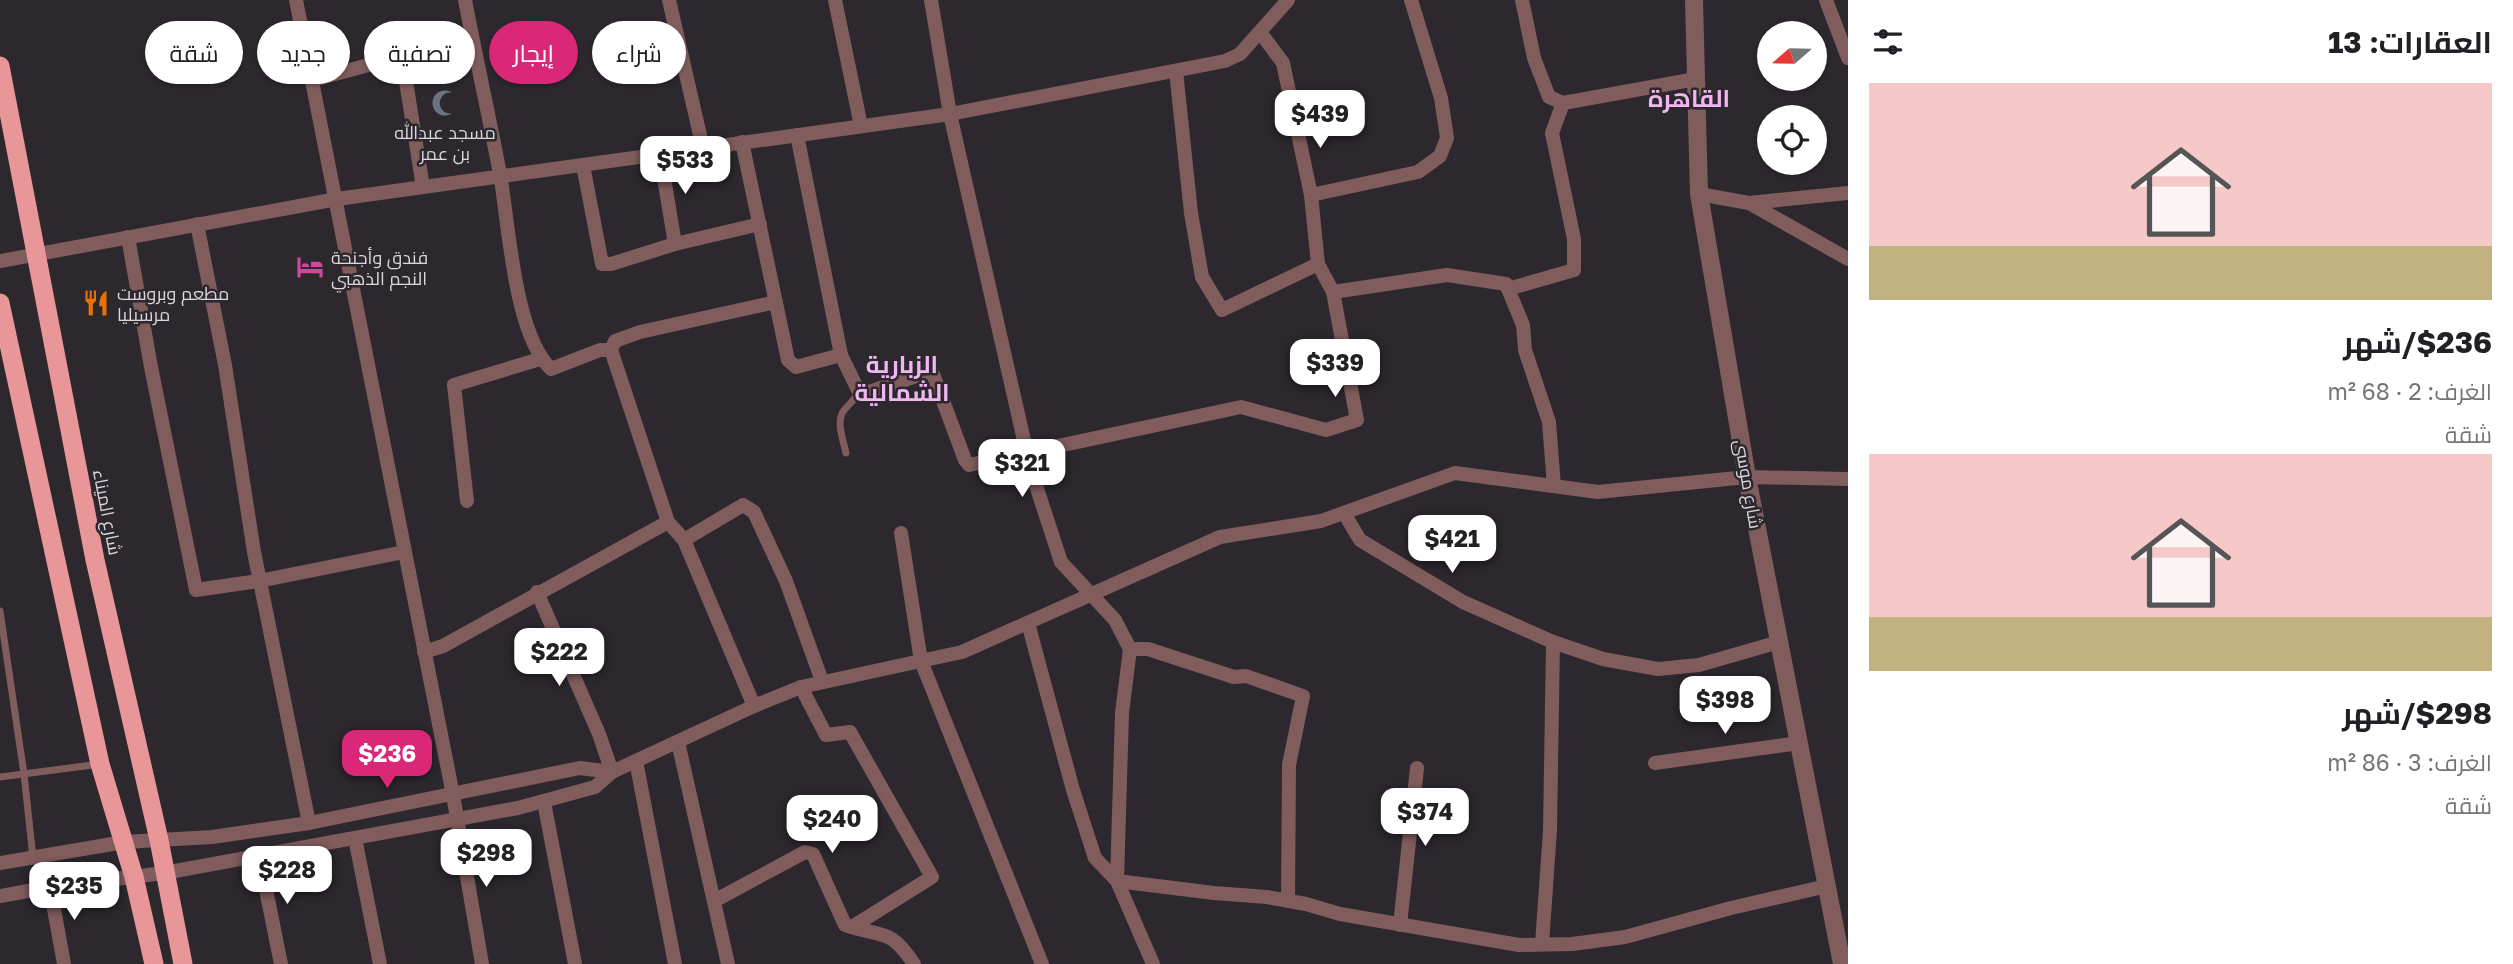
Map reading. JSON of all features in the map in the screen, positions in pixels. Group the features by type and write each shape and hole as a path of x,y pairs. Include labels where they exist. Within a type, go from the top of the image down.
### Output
{"highway":[{"name":"شارع الميناء","path":"0,66 95,560 159,840 183,964"},
{"path":"0,303 100,764 134,877 154,964"}],"street":[{"path":"296,0 300,21"},
{"path":"464,0 500,176 518,296 540,359 551,369 600,349 611,350"},
{"path":"669,0 703,148"},
{"path":"835,0 861,126"},
{"path":"931,0 950,114 1030,467 1061,562 1115,620 1130,649 1122,713 1116,881"},
{"path":"0,261 337,199 950,114 1176,71 1240,54 1288,0"},
{"path":"1311,195 1418,172 1440,156 1447,138 1441,98 1411,0"},
{"path":"1522,0 1534,58 1549,97 1563,103 1696,79"},
{"name":"شارع موسى","path":"1694,0 1699,194 1747,477 1842,964"},
{"path":"1826,0 1848,58"},
{"path":"797,135 841,355 858,390 869,392 928,372 933,374 965,460 970,464 1241,407 1326,430 1357,420 1333,292 1318,264 1311,195 1283,63 1260,32"},
{"path":"350,70 398,57 403,63 424,187"},
{"path":"1176,71 1191,213 1202,277 1222,310 1318,264"},
{"path":"314,84 453,795 482,964"},
{"path":"1508,289 1574,270 1574,239 1552,133 1563,103"},
{"path":"742,142 788,360 796,367 841,355"},
{"path":"660,154 675,243"},
{"path":"583,165 603,264 611,264 675,243 760,224"},
{"path":"1699,194 1749,203 1848,193"},
{"path":"1749,203 1848,259"},
{"path":"197,224 225,365 259,581 309,823"},
{"path":"128,237 151,368 196,590 259,581 404,552"},
{"path":"1333,292 1447,275 1506,284 1522,325 1525,350 1549,422 1554,486"},
{"path":"754,706 684,540 668,522 611,350 614,341 640,332 776,302"},
{"path":"467,501 454,386 462,381 540,359"},
{"path":"0,896 164,873 544,802 595,787 611,772 801,687 961,652 1220,537 1321,521 1455,473 1598,492 1747,477 1848,479"},
{"path":"684,540 743,505 754,512 786,581 822,681"},
{"path":"1344,513 1360,540 1462,602 1553,642 1603,659 1658,669 1699,665 1779,642"},
{"path":"424,652 443,646 668,522"},
{"path":"901,533 920,661 1042,964"},
{"path":"537,593 599,734 611,772"},
{"path":"1028,623 1073,790 1095,858 1116,881 1153,964"},
{"path":"1542,944 1550,830 1553,642"},
{"path":"1130,649 1148,649 1234,677 1246,676 1303,696 1289,765 1288,901"},
{"path":"801,687 826,735 850,732 932,877 852,927"},
{"path":"678,742 728,964"},
{"path":"1655,763 1799,743"},
{"path":"636,761 675,964"},
{"path":"0,863 124,842 212,837 309,823 580,768 611,772"},
{"path":"1400,925 1417,768"},
{"path":"544,802 575,964"},
{"path":"355,838 380,964"},
{"path":"714,901 805,852 813,854 845,925 884,933 904,948 914,964"},
{"path":"259,855 281,964"},
{"path":"1116,881 1288,901 1340,914 1519,945 1572,944 1625,937 1731,908 1827,886"},
{"path":"50,887 64,964"}],"lane":[{"path":"846,453 840,422 842,412 856,398 858,390"},
{"path":"0,611 24,774 33,858"},
{"path":"0,777 100,764"}],"place":[{"name":"مسجد عبدالله بن عمر","path":"445,103"},
{"name":"فندق وأجنحة النجم الذهبي","path":"310,267"},
{"name":"مطعم وبروست مرسيليا","path":"96,303"}],"district":[{"name":"القاهرة","path":"1689,97"},
{"name":"الزبارية الشمالية","path":"902,377"}]}
